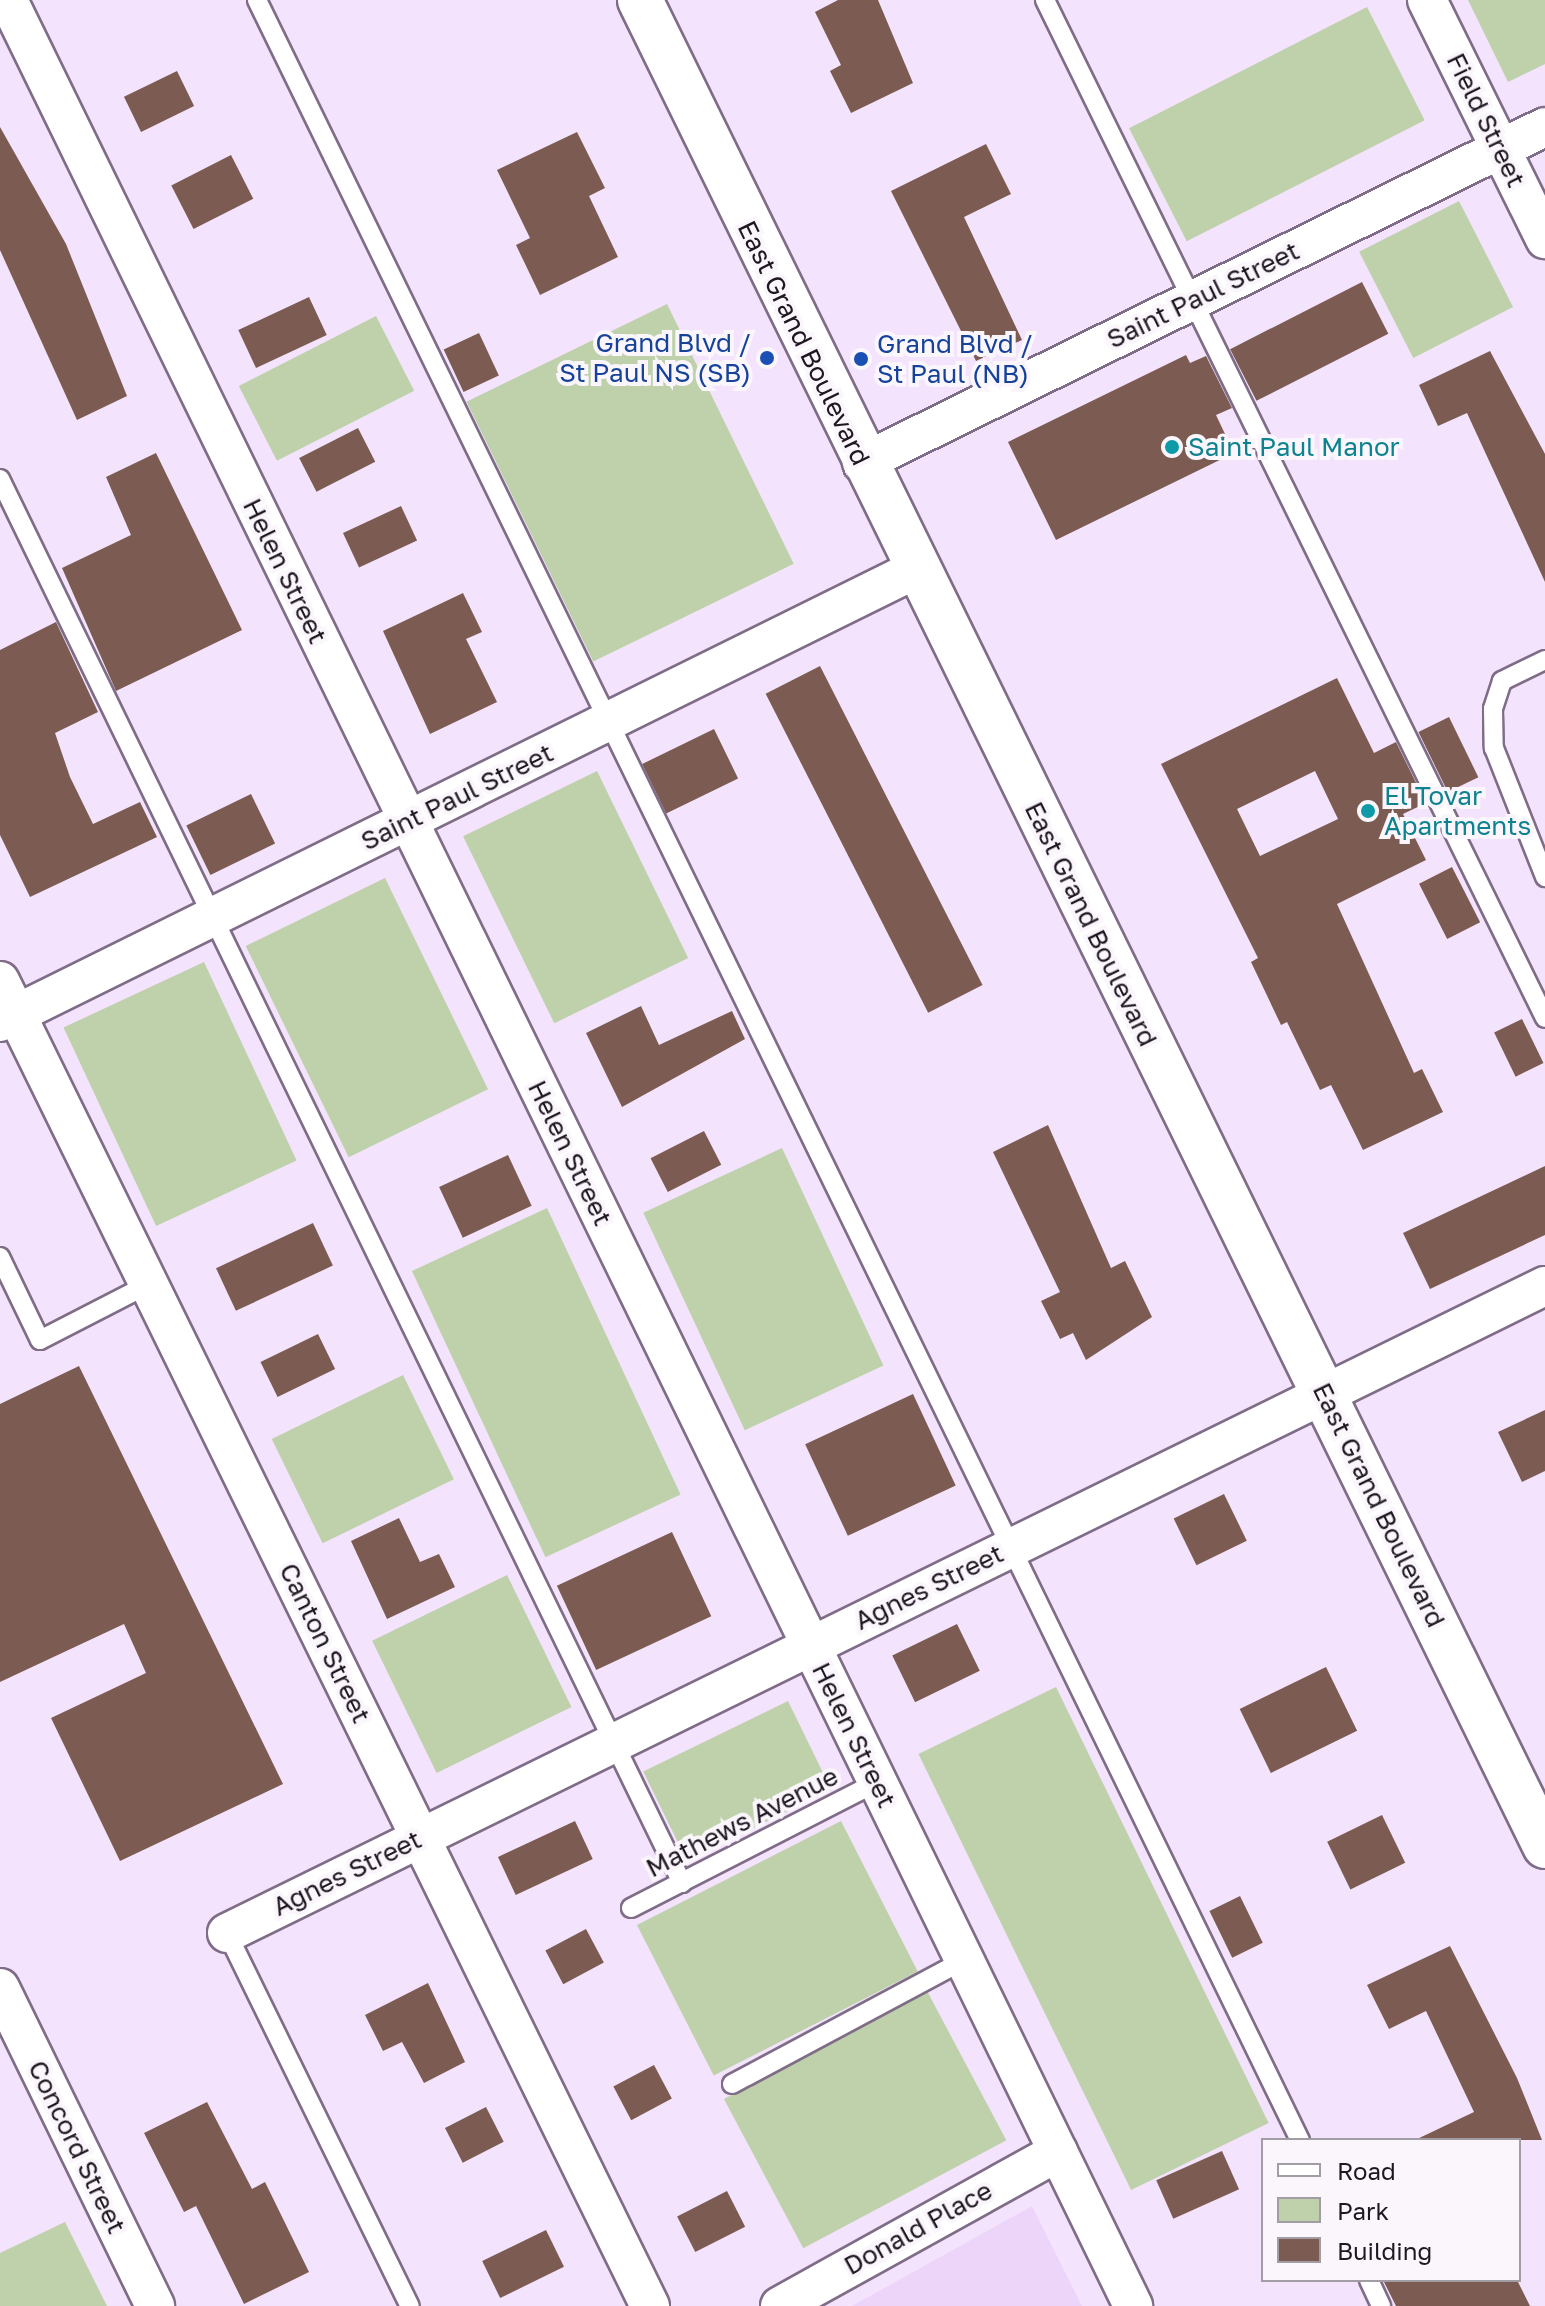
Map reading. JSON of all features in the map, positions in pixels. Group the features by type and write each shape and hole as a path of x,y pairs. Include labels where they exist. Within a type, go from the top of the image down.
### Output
{"main road":[{"name":"East Grand Boulevard","path":"640,0 914,570 1324,1393 1545,1846"}],"street":[{"name":"Helen Street","path":"8,0 1133,2306"},
{"name":"Field Street","path":"1427,0 1545,239"},
{"name":"Saint Paul Street","path":"862,463 1545,127"},
{"name":"Saint Paul Street","path":"5,1006 215,916 914,570"},
{"name":"Canton Street","path":"5,1006 149,1284 650,2306"},
{"name":"Agnes Street","path":"227,1933 1545,1286"},
{"name":"Concord Street","path":"0,1988 155,2306"},
{"name":"Donald Place","path":"780,2306 1058,2152"}],"lane":[{"path":"257,0 1008,1548 1299,2138"},
{"path":"1045,0 1545,1018"},
{"path":"0,479 215,916 682,1883"},
{"path":"1545,660 1502,681 1493,709 1494,748 1545,877"},
{"path":"0,1257 40,1340 149,1284"},
{"name":"Mathews Avenue","path":"631,1908 877,1782"},
{"path":"227,1933 410,2306"},
{"path":"732,2084 964,1960"},
{"path":"1370,2282 1381,2306"}],"shaded area":[{"path":"1032,2206 1082,2306 852,2306"}],"green space":[{"path":"1468,0 1545,0 1545,64 1508,82"},
{"path":"1367,7 1425,120 1187,241 1129,128"},
{"path":"1459,201 1513,307 1413,358 1359,252"},
{"path":"667,304 794,564 593,662 467,402"},
{"path":"376,316 414,391 277,461 239,386"},
{"path":"597,771 688,958 554,1023 463,836"},
{"path":"385,878 488,1089 349,1157 246,946"},
{"path":"204,962 297,1160 156,1226 64,1028"},
{"path":"782,1148 883,1366 745,1430 643,1213"},
{"path":"547,1208 681,1494 546,1557 412,1271"},
{"path":"403,1375 454,1479 323,1543 272,1439"},
{"path":"507,1575 571,1707 437,1773 372,1641"},
{"path":"1056,1687 1269,2123 1131,2190 918,1754"},
{"path":"788,1701 831,1790 687,1861 643,1772"},
{"path":"841,1821 918,1972 714,2076 637,1925"},
{"path":"927,1991 1006,2140 803,2248 724,2099"},
{"path":"65,2222 107,2306 0,2306 0,2253"}],"building":[{"path":"838,0 878,0 913,83 851,113 830,71 841,65 815,12"},
{"path":"177,71 194,106 141,132 124,97"},
{"path":"0,127 66,244 127,396 77,420 0,250"},
{"path":"577,132 605,188 589,196 618,257 540,295 516,245 530,238 497,170"},
{"path":"986,144 1011,194 964,217 1022,340 976,361 891,191"},
{"path":"231,155 253,199 194,229 171,185"},
{"path":"1362,282 1388,334 1256,401 1230,349"},
{"path":"309,297 327,335 256,368 238,330"},
{"path":"479,333 499,376 464,392 444,349"},
{"path":"1490,351 1545,454 1545,582 1467,413 1438,426 1419,385"},
{"name":"Saint Paul Manor","path":"1186,355 1190,363 1206,356 1232,408 1216,415 1234,453 1056,540 1008,442"},
{"path":"358,428 375,462 316,492 299,458"},
{"path":"156,453 242,630 116,691 62,568 131,535 106,477"},
{"path":"401,506 417,540 359,567 343,533"},
{"path":"463,593 482,632 466,639 497,702 430,734 383,631"},
{"path":"56,622 98,712 55,733 70,777 93,824 140,802 157,837 30,897 0,835 0,650"},
{"path":"820,666 983,985 928,1013 766,694"},
{"path":"1337,678 1374,753 1396,742 1426,803 1403,814 1426,860 1337,904 1414,1073 1422,1069 1443,1112 1363,1150 1331,1085 1320,1090 1287,1022 1281,1025 1251,962 1258,958 1161,764","holes":["1315,771 1338,819 1260,856 1237,809"]},
{"path":"1449,717 1478,777 1448,792 1418,732"},
{"path":"714,729 738,778 666,814 642,764"},
{"path":"251,794 275,843 210,875 186,826"},
{"path":"1452,867 1480,922 1447,939 1419,884"},
{"path":"641,1006 659,1045 732,1011 745,1039 622,1107 586,1033"},
{"path":"1522,1019 1543,1063 1516,1077 1494,1033"},
{"path":"1048,1125 1111,1268 1125,1261 1152,1317 1086,1360 1073,1333 1060,1339 1041,1301 1060,1292 993,1152"},
{"path":"704,1131 721,1165 668,1192 651,1158"},
{"path":"508,1155 532,1206 463,1238 439,1187"},
{"path":"1545,1166 1545,1235 1430,1289 1403,1233"},
{"path":"313,1223 333,1266 236,1311 216,1268"},
{"path":"318,1334 335,1369 278,1397 260,1362"},
{"path":"79,1366 283,1784 120,1861 51,1718 146,1673 124,1624 0,1682 0,1404"},
{"path":"913,1394 956,1486 848,1536 805,1444"},
{"path":"1545,1410 1545,1471 1522,1482 1498,1432"},
{"path":"1224,1494 1247,1541 1196,1565 1174,1519"},
{"path":"399,1518 420,1562 439,1554 455,1587 387,1619 351,1541"},
{"path":"672,1532 711,1616 596,1670 557,1586"},
{"path":"957,1624 980,1671 915,1702 892,1656"},
{"path":"1326,1667 1357,1731 1271,1773 1240,1709"},
{"path":"1382,1815 1405,1863 1350,1889 1327,1842"},
{"path":"575,1821 593,1859 516,1895 498,1857"},
{"path":"1240,1896 1263,1943 1232,1958 1209,1911"},
{"path":"586,1929 604,1963 563,1984 545,1951"},
{"path":"1450,1946 1517,2078 1542,2140 1419,2138 1474,2112 1426,2011 1389,2029 1367,1985"},
{"path":"428,1983 465,2062 424,2083 402,2042 383,2051 365,2015"},
{"path":"654,2065 672,2099 631,2120 613,2087"},
{"path":"207,2102 252,2189 265,2182 309,2272 244,2304 196,2206 184,2212 144,2133"},
{"path":"486,2107 504,2142 463,2163 445,2128"},
{"path":"1222,2151 1239,2189 1173,2219 1156,2180"},
{"path":"727,2191 745,2227 695,2252 677,2216"},
{"path":"546,2230 564,2267 500,2298 482,2261"},
{"path":"1384,2282 1518,2282 1530,2306 1396,2306"}],"place":[{"name":"Grand Blvd / St Paul NS (SB)","path":"767,358"},
{"name":"Grand Blvd / St Paul (NB)","path":"861,359"},
{"name":"Saint Paul Manor","path":"1172,447"},
{"name":"El Tovar Apartments","path":"1368,811"}]}
